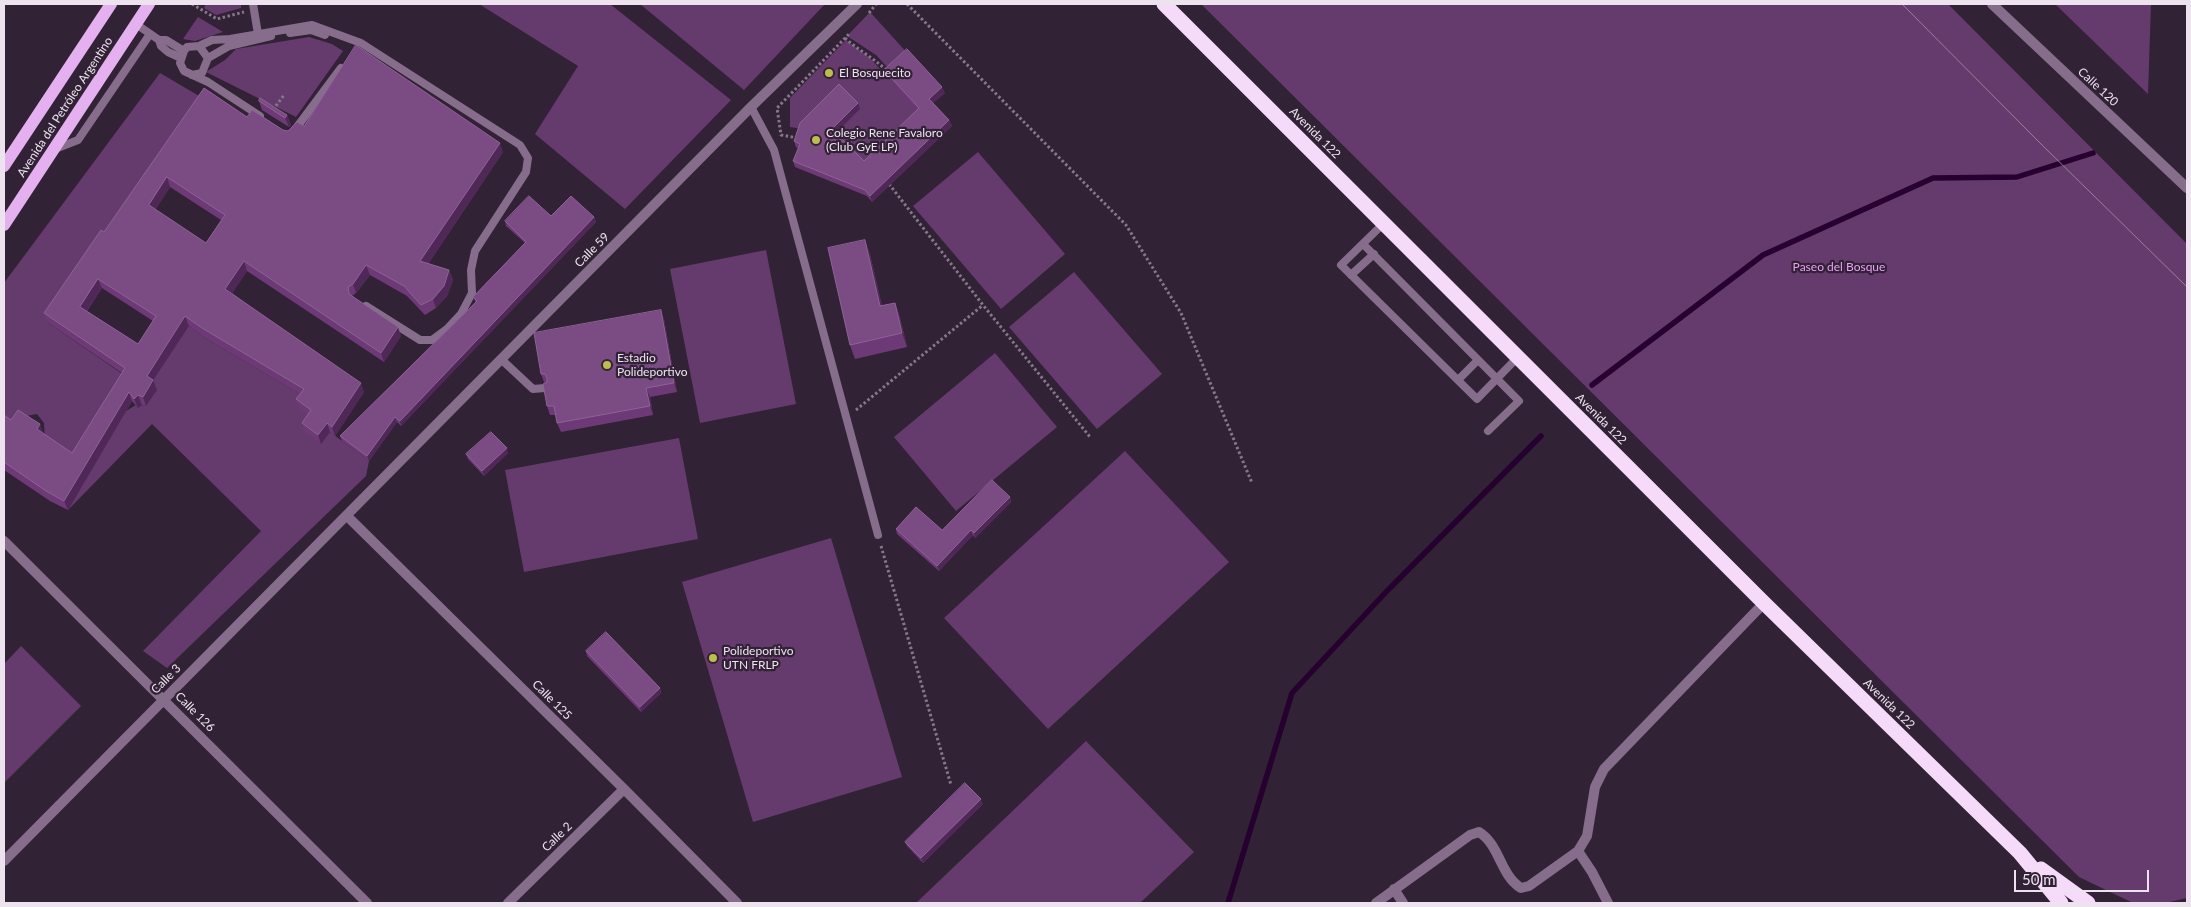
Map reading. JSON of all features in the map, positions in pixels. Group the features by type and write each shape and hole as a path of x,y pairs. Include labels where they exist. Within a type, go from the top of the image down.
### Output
{"highway":[{"name":"Avenida 122","path":"1164,4 1764,603 2020,853 2061,903"},
{"name":"Avenida 122","path":"2020,853 2088,903"}],"main road":[{"name":"Avenida del Petróleo Argentino","path":"4,166 111,4"},
{"name":"Avenida del Petróleo Argentino","path":"4,225 149,4"}],"street":[{"name":"Calle 59","path":"347,516 751,107 857,4"},
{"name":"Calle 120","path":"1992,4 2187,188"},
{"name":"Calle 3","path":"4,861 347,516"},
{"name":"Calle 125","path":"347,516 737,903"},
{"name":"Calle 126","path":"4,541 367,903"},
{"path":"1376,903 1470,834 1479,832 1488,838 1512,882 1521,888 1529,886 1578,851 1587,836 1595,787 1604,768 1764,603"},
{"name":"Calle 2","path":"508,903 624,789"},
{"path":"1578,851 1592,872 1608,903"},
{"path":"1394,890 1403,903"}],"lane":[{"path":"253,7 258,34"},
{"path":"136,24 159,40 166,40 182,54"},
{"path":"266,120 184,71 180,63 182,54 191,46 199,46 212,40 312,25 360,44 520,145 528,158 526,172 475,251 471,270 472,293 461,314 447,329 432,340 420,340 356,299"},
{"path":"192,75 197,75 204,70 208,58 229,46 311,30 360,44"},
{"path":"53,150 78,140 150,34"},
{"path":"353,52 360,44"},
{"path":"199,46 208,58"},
{"path":"282,130 290,135 348,60"},
{"path":"751,107 774,150 878,535"},
{"path":"1384,223 1341,265 1477,399 1518,357"},
{"path":"1363,244 1519,402 1488,431"},
{"path":"1351,275 1374,254"},
{"path":"502,360 533,389 545,388"},
{"path":"1458,380 1478,360"}],"path":[{"path":"192,4 217,19 253,7"},
{"path":"864,18 876,4"},
{"path":"907,4 1126,226 1181,313 1252,483"},
{"path":"799,138 781,135 777,108 853,30"},
{"path":"845,38 870,55 889,73"},
{"path":"271,113 284,95"},
{"path":"890,184 983,306 1090,437"},
{"path":"846,418 983,306"},
{"path":"878,535 951,785"}],"green space":[{"path":"206,4 241,4 241,8 216,15 204,8"},
{"path":"479,4 610,4 731,100 625,209 535,134 578,66"},
{"path":"640,4 825,4 744,90"},
{"name":"Paseo del Bosque","path":"1201,4 1948,4 2187,244 2187,898 2165,903 2133,903 2079,877"},
{"path":"2055,4 2151,4 2148,94"},
{"path":"870,12 909,55 891,71 876,55 847,36"},
{"path":"198,17 223,32 195,41 183,39"},
{"path":"309,37 332,44 343,51 296,117 206,72 225,60 236,49"},
{"path":"846,40 870,58 921,114 866,166 803,129 790,127 790,98"},
{"path":"160,73 206,100 47,322 124,375 75,463 45,442 44,423 37,414 26,416 15,429 4,422 4,283"},
{"path":"978,152 1065,254 1001,309 913,206"},
{"path":"766,250 796,404 700,423 670,269"},
{"path":"1074,272 1162,374 1097,429 1009,327"},
{"path":"184,322 205,338 307,398 315,420 306,433 321,444 330,432 369,461 366,476 167,668 143,651 261,531 152,424 68,510 126,411 136,405 138,408 142,405 146,406 150,385"},
{"path":"995,353 1057,427 956,511 894,437"},
{"path":"679,438 698,539 524,572 505,470"},
{"path":"1125,451 1229,562 1048,729 944,618"},
{"path":"831,538 902,777 753,822 682,582"},
{"path":"21,646 81,706 4,783 4,664"},
{"path":"1086,741 1194,852 1140,903 916,903"}],"building":[{"path":"356,45 500,143 420,261 449,270 444,286 433,299 421,305 404,286 366,265 353,284 348,287 349,294 398,327 381,353 244,261 225,289 361,383 332,427 327,423 318,435 302,423 311,410 296,399 304,389 185,316 147,376 153,380 143,397 138,395 134,399 129,392 64,501 4,462 4,415 11,420 18,410 40,424 37,429 72,453 125,368 44,313 101,230 104,232 204,88 247,117 252,110 283,130 288,131 297,122 304,126","holes":["167,177 225,215 206,243 149,205","98,279 156,316 138,344 80,307"]},
{"path":"907,49 942,87 929,99 949,120 870,196 865,190 793,161 800,144 794,141 800,123 839,84 858,103 832,129 864,161 919,108 884,70"},
{"path":"260,98 287,115 285,118 259,101"},
{"path":"529,196 551,216 571,196 594,217 400,421 395,417 367,456 340,436 477,301 473,297 526,242 505,221"},
{"path":"865,240 880,306 895,303 902,333 850,345 828,248"},
{"name":"Estadio Polideportivo","path":"661,310 674,383 646,388 650,406 557,423 554,406 547,406 543,384 547,382 547,378 545,374 541,374 534,333"},
{"path":"491,432 507,448 482,471 466,454"},
{"path":"992,480 1010,497 974,533 971,530 937,566 896,529 916,507 942,530"},
{"path":"606,632 660,688 640,707 586,651"},
{"path":"965,783 981,799 921,858 905,842"}],"waterway":[{"path":"1592,385 1763,255 1933,178 2017,177 2093,153"},
{"path":"1228,903 1292,693 1386,592 1541,436"}],"tram line":[{"path":"1902,4 2187,287"}],"place":[{"name":"El Bosquecito","path":"829,73"},
{"name":"Colegio Rene Favaloro (Club GyE LP)","path":"816,140"},
{"name":"Estadio Polideportivo","path":"607,365"},
{"name":"Polideportivo UTN FRLP","path":"713,658"}]}
